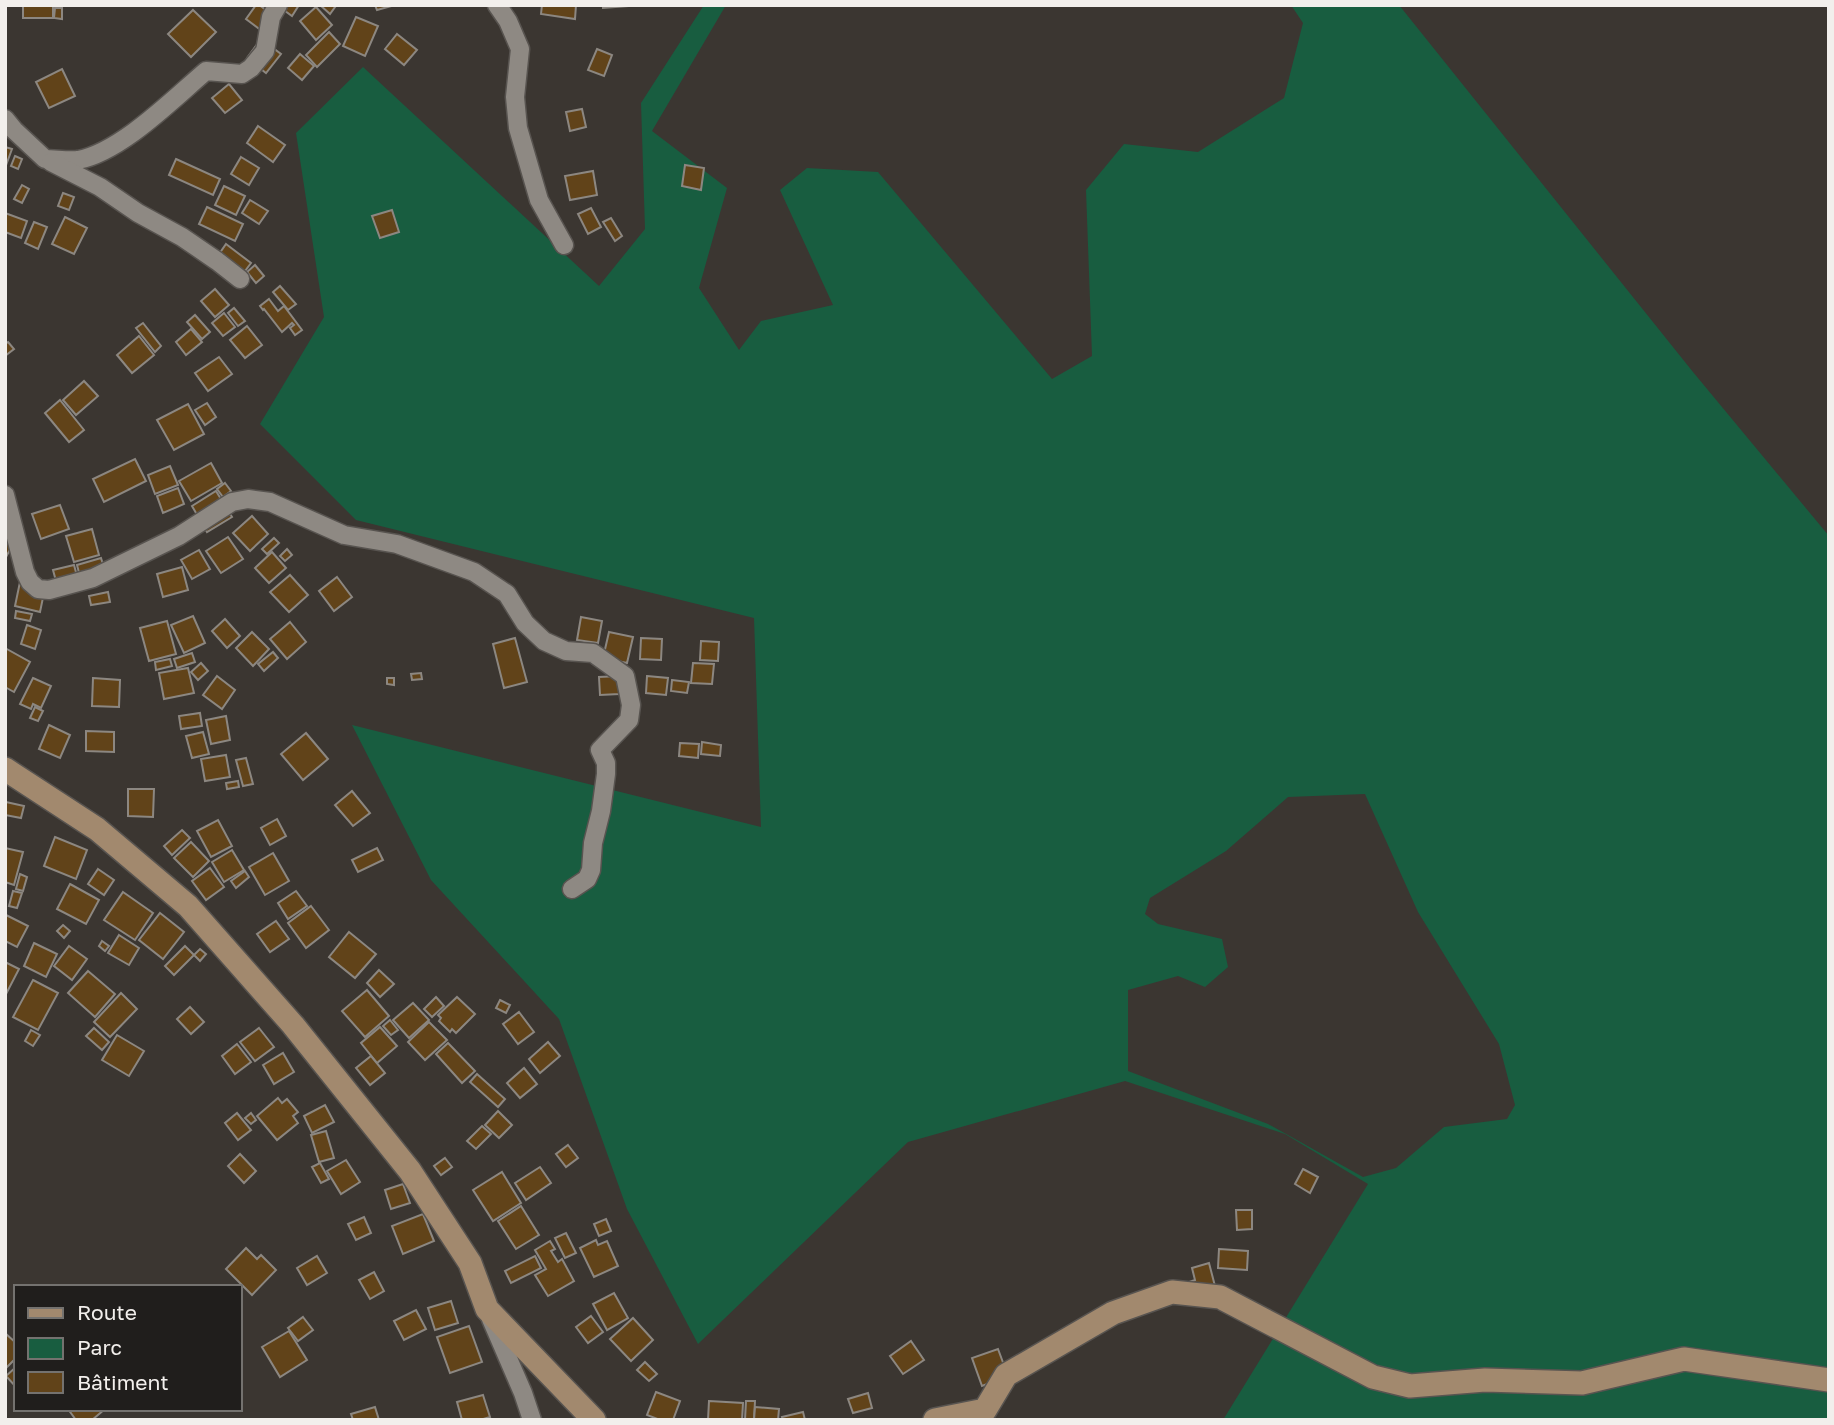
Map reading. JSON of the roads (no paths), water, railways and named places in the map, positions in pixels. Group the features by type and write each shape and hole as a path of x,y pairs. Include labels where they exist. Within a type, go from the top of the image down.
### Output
{"main road":[{"path":"5,769 97,829 188,905 293,1025 410,1171 470,1263 487,1309 594,1420"},
{"path":"935,1420 985,1410 1006,1375 1113,1312 1172,1292 1220,1297 1373,1377 1410,1386 1485,1380 1582,1382 1684,1359 1829,1380"}],"street":[{"path":"45,159 77,160 103,151 130,135 206,71 242,74 251,68 265,51 271,17 278,5"},
{"path":"497,5 509,21 520,49 514,97 518,128 539,200 564,245"},
{"path":"5,119 45,159 100,187 138,213 182,237 240,279"},
{"path":"5,495 25,572 30,582 38,589 49,590 93,578 179,536 232,502 248,499 270,502 344,535 397,544 474,572 508,594 525,623 544,641 566,651 593,653 625,676 631,705 629,720 600,750 606,763 606,774 593,843 592,870 587,879 572,889"},
{"path":"487,1309 523,1393 531,1420"}]}
